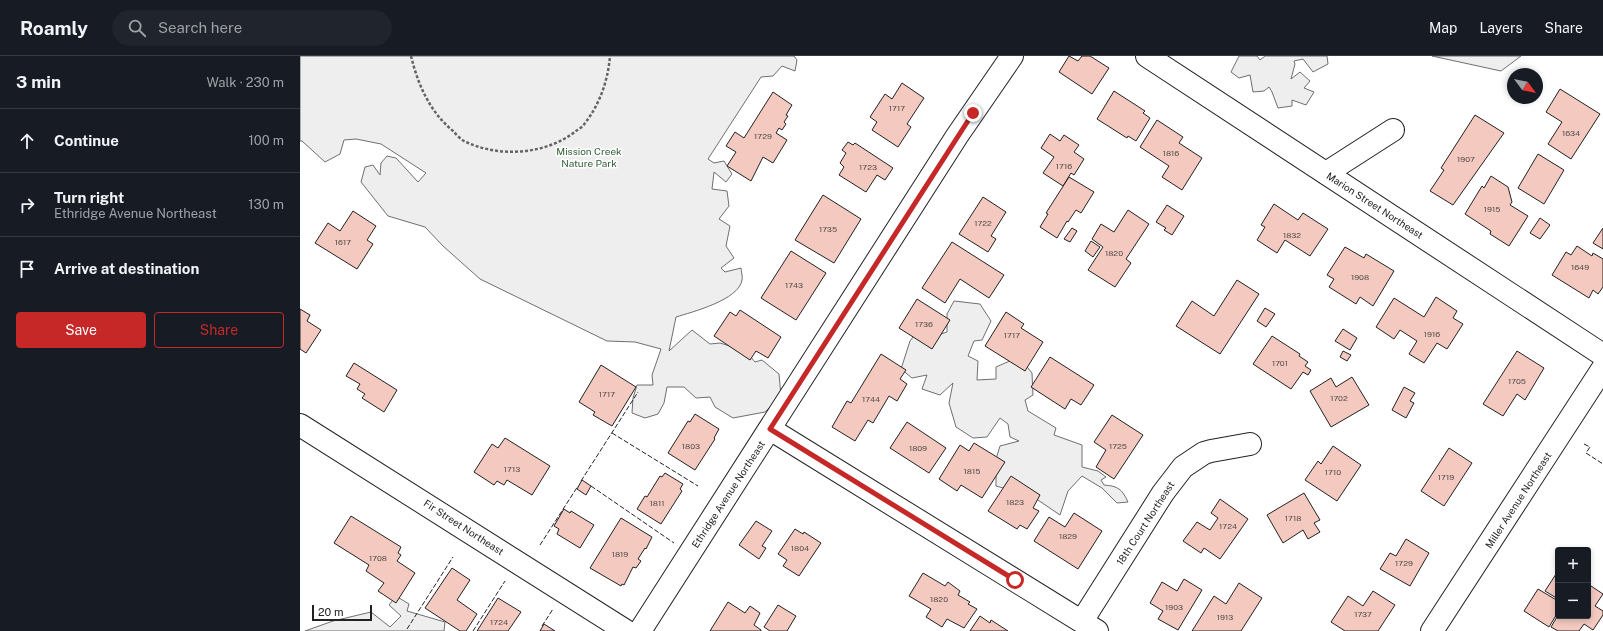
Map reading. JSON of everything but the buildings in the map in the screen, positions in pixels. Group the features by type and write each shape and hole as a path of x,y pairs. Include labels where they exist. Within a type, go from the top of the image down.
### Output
{"street":[{"name":"Ethridge Avenue Northeast","path":"640,631 961,130 1012,56"},
{"name":"Marion Street Northeast","path":"1147,56 1603,355"},
{"path":"1326,173 1393,130"},
{"name":"Miller Avenue Northeast","path":"1432,631 1603,368"},
{"name":"Fir Street Northeast","path":"300,425 626,631"},
{"path":"770,429 1089,626"},
{"name":"18th Court Northeast","path":"1089,626 1162,492 1182,467 1211,451 1250,444"}],"path":[{"path":"411,56 414,70 424,94 440,121 464,141 491,150 515,152 539,148 565,140 585,125 599,100 608,75 610,56"}],"green space":[{"name":"Mission Creek Nature Park","path":"300,56 794,56 797,60 795,71 782,66 773,76 761,77 708,159 714,163 724,161 732,174 726,182 714,172 712,189 727,191 729,206 719,219 730,226 726,246 734,258 721,268 725,272 741,268 742,280 739,287 733,294 714,304 676,317 669,351 692,330 710,344 720,343 746,351 755,362 762,360 779,374 781,396 765,412 733,418 715,407 710,397 696,398 684,387 667,387 664,403 658,414 645,418 632,413 633,398 637,385 653,385 652,375 661,349 635,342 607,341 480,279 443,246 425,227 388,216 361,182 365,167 373,165 380,175 381,163 387,156 396,158 418,182 426,173 381,144 356,139 344,140 340,154 325,162 302,141 300,141"},
{"path":"1239,56 1257,56 1260,60 1265,56 1327,56 1328,64 1313,72 1303,59 1294,61 1295,64 1291,79 1300,72 1310,81 1304,88 1314,92 1306,105 1292,100 1292,106 1278,108 1269,87 1264,91 1253,92 1250,75 1239,78 1231,72"},
{"path":"1432,56 1521,56 1501,71"},
{"path":"954,301 980,304 991,321 982,340 974,341 968,356 978,361 977,380 996,379 996,367 1019,357 1032,373 1033,395 1025,400 1028,411 1056,428 1054,435 1082,445 1082,467 1098,471 1106,477 1101,480 1104,485 1113,486 1119,489 1124,494 1128,502 1117,503 1102,488 1082,476 1068,491 1060,515 1032,496 996,486 996,459 1000,446 1019,441 1010,437 1008,424 1000,418 987,437 973,438 956,427 949,403 953,383 940,395 922,389 927,375 912,378 901,369 910,341 916,333 929,338 947,332 947,314"},
{"path":"396,596 409,604 407,611 445,622 444,631 305,631 333,621 371,612 390,627 401,616 389,605"}],"fence":[{"path":"581,481 638,392"},
{"path":"612,433 698,486"},
{"path":"1584,444 1590,447 1586,453 1603,464"},
{"path":"540,545 578,486"},
{"path":"591,486 674,543"},
{"path":"407,629 453,557"},
{"path":"473,631 505,581"},
{"path":"542,626 553,609"}],"route":[{"path":"973,113 770,429 1015,580"}]}
